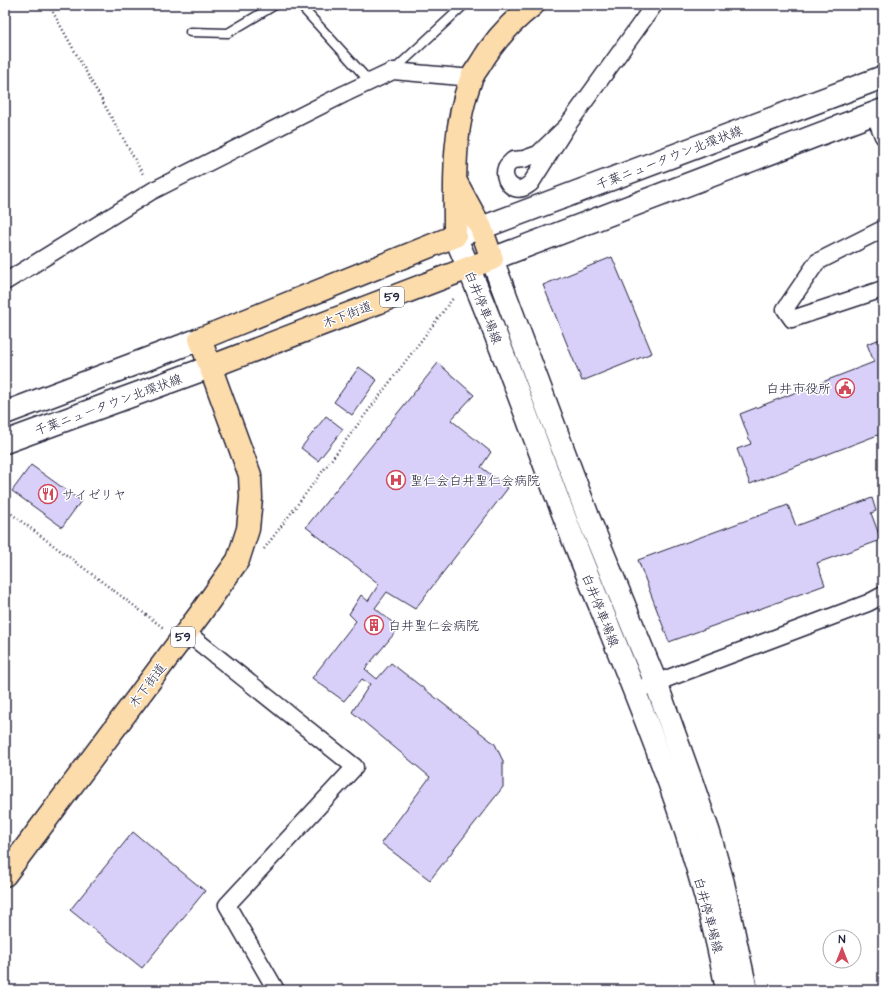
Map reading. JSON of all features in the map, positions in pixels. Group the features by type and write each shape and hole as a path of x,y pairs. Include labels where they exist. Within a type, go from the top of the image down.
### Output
{"main road":[{"path":"455,236 455,180 458,128 464,102 472,78 486,54 501,34 520,15 533,5"},
{"name":"千葉ニュータウン北環状線","path":"455,236 480,228 883,77"},
{"path":"455,180 480,228 492,259 878,112"},
{"name":"白井停車場線","path":"455,236 469,267 518,392 567,524 664,766 704,890 727,990"},
{"name":"59","path":"200,339 455,236"},
{"name":"木下街道","path":"210,367 492,259"},
{"name":"白井停車場線","path":"492,259 589,519 656,683 709,833 723,883 746,990"},
{"path":"5,413 200,339"},
{"name":"木下街道","path":"5,875 238,560 248,529 252,498 250,475 200,339"},
{"name":"千葉ニュータウン北環状線","path":"5,442 210,367"}],"street":[{"path":"567,126 654,5"},
{"path":"5,282 152,191 394,70 472,78"},
{"path":"878,112 883,136"},
{"path":"883,229 817,262 785,309 792,319 883,289"},
{"path":"634,691 868,603 883,595"},
{"path":"183,636 355,767 227,905 276,990"}],"lane":[{"path":"190,32 228,33 275,5"},
{"path":"300,5 370,82"},
{"path":"394,70 464,5"}],"path":[{"path":"49,5 152,191"},
{"path":"260,554 454,297"},
{"path":"5,509 183,636"}],"building":[{"path":"612,257 652,353 582,381 543,285"},
{"name":"白井市役所","path":"883,338 883,433 750,484 737,449 751,444 740,414 874,362 867,344"},
{"name":"白井聖仁会病院","path":"438,363 474,395 451,420 491,452 481,467 508,488 415,609 387,592 375,608 399,628 365,669 377,679 391,663 495,744 503,761 503,787 430,880 381,843 430,777 352,712 370,684 362,679 344,701 312,678 356,621 349,614 361,595 368,601 379,584 306,527"},
{"path":"359,367 377,380 352,415 334,402"},
{"path":"326,416 343,429 318,461 301,448"},
{"path":"31,465 81,501 62,527 12,491"},
{"path":"872,498 876,511 871,513 881,540 817,563 825,585 669,642 638,560 788,505 796,526"},
{"path":"133,832 205,891 142,968 70,910"}],"place":[{"name":"白井市役所","path":"845,388"},
{"name":"聖仁会白井聖仁会病院","path":"396,480"},
{"name":"サイゼリヤ","path":"48,494"},
{"name":"白井聖仁会病院","path":"374,625"}]}
